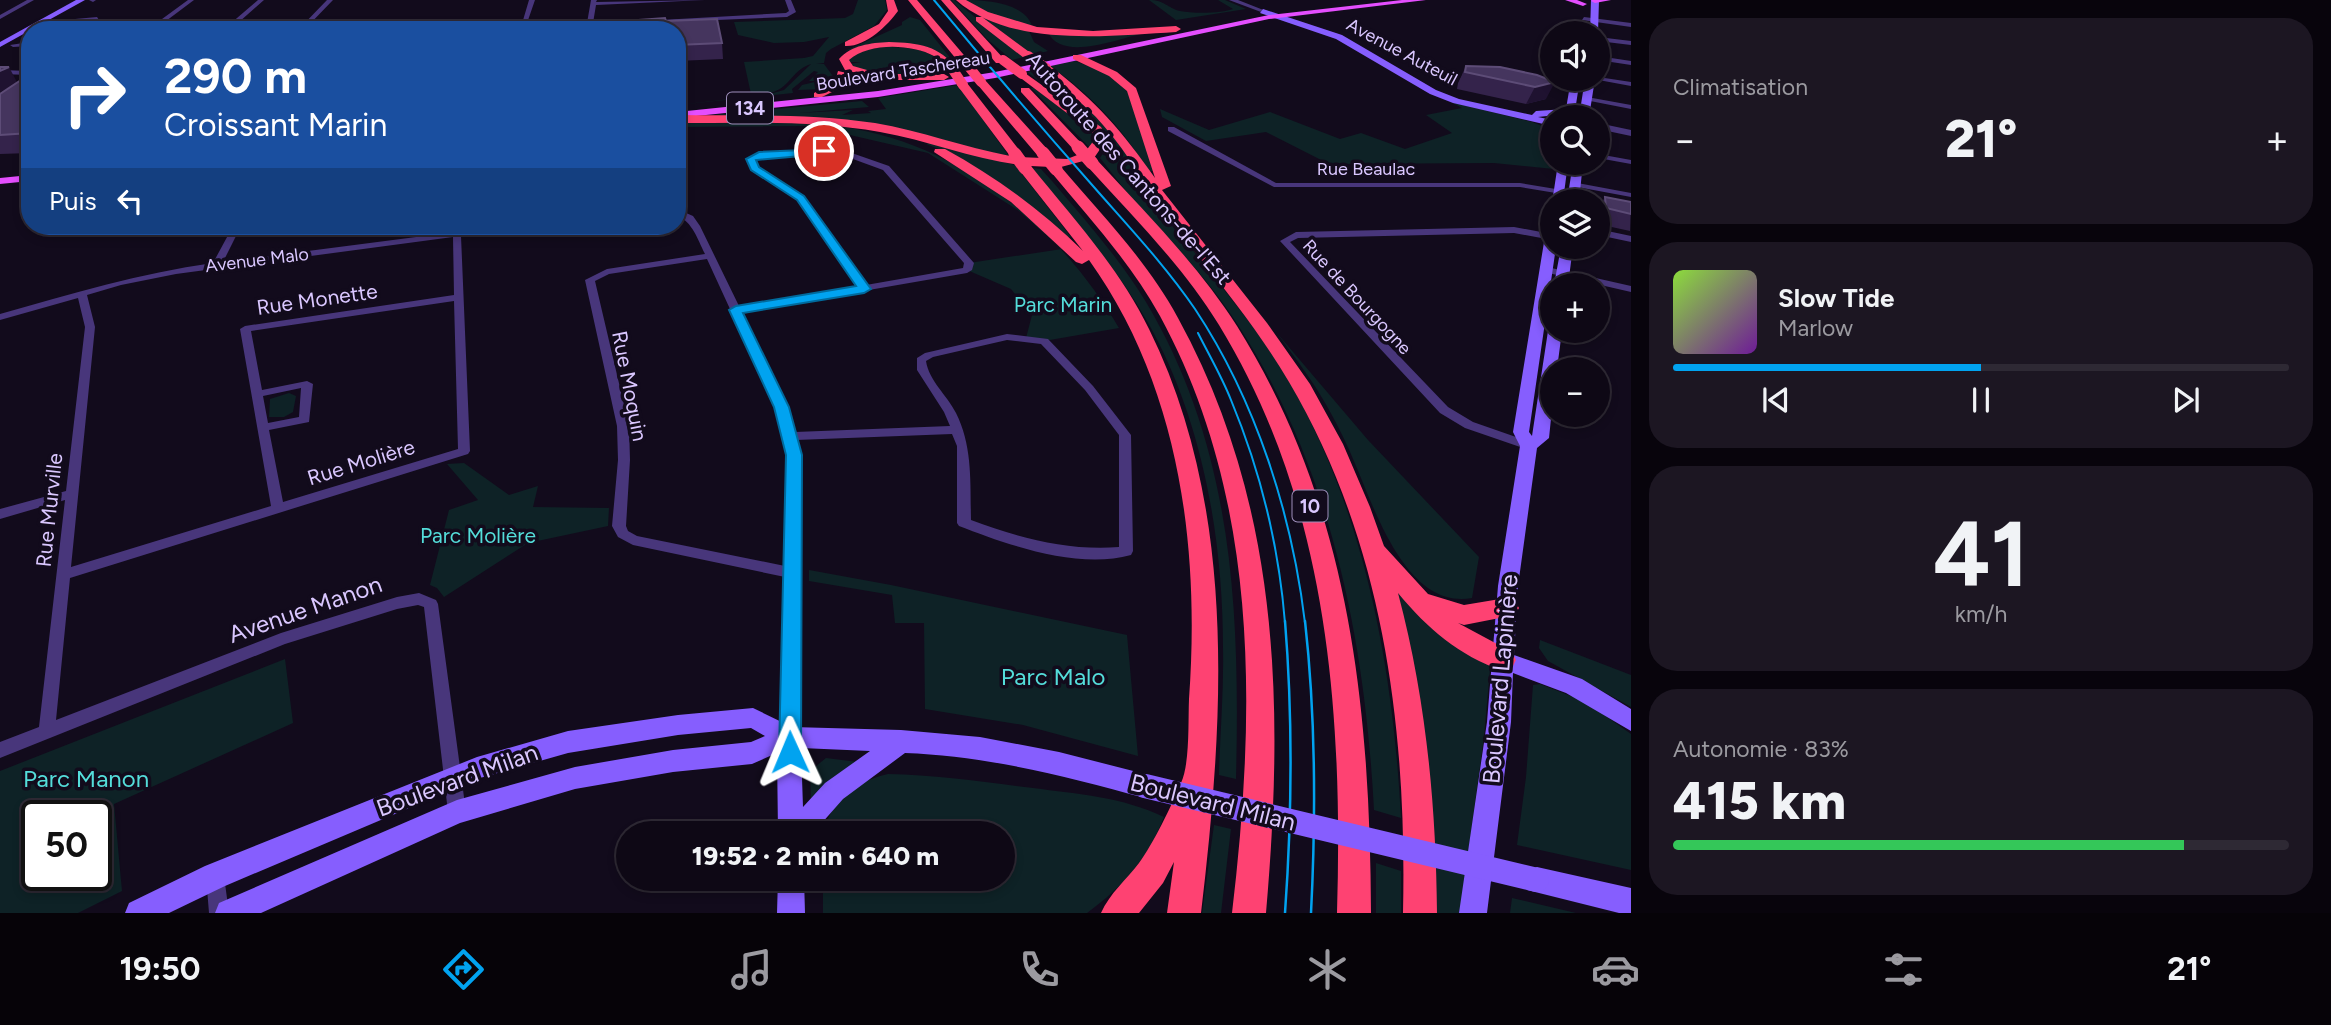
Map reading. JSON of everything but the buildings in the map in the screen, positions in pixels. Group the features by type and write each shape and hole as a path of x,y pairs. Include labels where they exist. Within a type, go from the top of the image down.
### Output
{"highway":[{"path":"836,65 884,24 892,12 890,0"},
{"path":"912,0 1133,262 1170,320 1206,393 1233,473 1251,566 1259,657 1261,759 1258,834 1249,913"},
{"name":"Autoroute des Cantons-de-l'Est","path":"945,0 1017,75 1181,262 1228,325 1260,381 1297,467 1328,572 1343,664 1353,777 1354,913"},
{"path":"960,0 985,15 1051,31 1105,34 1177,29"},
{"path":"960,0 986,25 1081,95 1108,122 1267,333 1301,386 1333,447 1375,551 1396,635 1410,722 1420,829 1420,913"},
{"path":"948,74 877,76 851,69 843,61 847,54 862,48 905,46 938,54 948,74 963,85 1100,262 1132,314 1169,399 1184,453 1197,521 1205,642 1204,711 1184,913"},
{"path":"1100,67 1107,52"},
{"path":"1072,55 1124,81 1137,97 1157,169 1177,217"},
{"path":"836,65 879,91"},
{"path":"818,95 840,84 836,65"},
{"path":"686,117 783,118 841,123 899,132 992,158 1018,162 1069,161 1097,149 1101,139 1097,130 1017,75"},
{"path":"981,82 983,103 989,119"},
{"path":"841,123 923,145 991,182 1060,237 1132,314"},
{"path":"1375,551 1439,621 1451,631 1503,660"},
{"path":"1423,602 1464,615 1506,608"},
{"path":"1118,913 1134,897 1152,872 1198,781"}],"main road":[{"path":"44,21 81,0"},
{"path":"56,21 93,0"},
{"name":"Boulevard Taschereau","path":"686,116 988,76 1177,29 1346,0"},
{"name":"Boulevard Taschereau","path":"686,107 879,91 948,74 1107,52 1272,14 1422,0"},
{"path":"1569,0 1582,2 1584,19"},
{"path":"1595,20 1595,0 1607,0"},
{"path":"1272,14 1297,22"},
{"name":"Avenue Auteuil","path":"1272,14 1339,37 1433,92 1456,101 1540,120"},
{"name":"Avenue Auteuil","path":"1272,14 1349,37 1451,94 1540,119"},
{"path":"0,46 21,34"},
{"path":"0,51 21,41"},
{"path":"1586,105 1588,91"},
{"path":"1516,111 1540,113"},
{"path":"0,170 21,169"},
{"path":"0,181 21,179"},
{"name":"Boulevard Lapinière","path":"1473,913 1499,722 1506,608 1529,446 1521,432 1549,259"},
{"name":"Boulevard Lapinière","path":"1529,446 1540,439 1553,343"},
{"path":"1503,660 1574,686 1631,721"},
{"name":"Boulevard Milan","path":"139,913 215,876 453,777 568,742 678,725 753,718 789,737"},
{"path":"789,737 792,821"},
{"name":"Boulevard Milan","path":"229,913 457,812 575,778 673,761 752,753 789,737 901,741 1004,752 1631,902"},
{"path":"804,821 834,790 863,772 901,741"},
{"path":"791,891 791,913"}],"street":[{"path":"0,17 31,0"},
{"path":"115,0 125,0"},
{"path":"162,21 191,0"},
{"path":"236,21 261,0"},
{"path":"310,21 330,0"},
{"path":"525,21 532,0"},
{"path":"590,21 593,2 702,0"},
{"path":"660,21 787,15 793,12 788,0"},
{"path":"1232,0 1272,14"},
{"path":"1243,0 1272,14"},
{"path":"1584,19 1631,25"},
{"path":"56,21 82,20"},
{"path":"1610,40 1631,43"},
{"path":"13,45 21,45"},
{"path":"1610,60 1631,63"},
{"path":"0,72 21,73"},
{"path":"1610,81 1631,84"},
{"path":"1587,99 1631,107"},
{"name":"Rue Beaulac","path":"1171,129 1274,185 1520,185 1540,191"},
{"path":"1610,131 1631,135"},
{"path":"736,310 864,289 967,270 969,263 886,169 870,161 824,151 759,155 751,159 754,168 800,198 864,289"},
{"path":"1610,158 1631,162"},
{"name":"Rue Beaulac","path":"1610,194 1631,195"},
{"path":"686,216 693,220 782,407 790,436 794,468 789,737"},
{"name":"Rue de Bourgogne","path":"1529,446 1469,425 1444,410 1284,241 1296,235 1507,230 1540,235"},
{"path":"218,265 233,235"},
{"name":"Avenue Malo","path":"0,317 148,276 449,235"},
{"name":"Rue Molière","path":"63,575 464,451 457,235"},
{"path":"1610,235 1631,239"},
{"name":"Rue Moquin","path":"710,256 607,272 590,281 623,426 624,460 619,526 623,534 634,540 771,570 792,572"},
{"path":"1547,270 1552,273"},
{"path":"1610,286 1631,289"},
{"name":"Rue Murville","path":"47,731 90,327 82,294"},
{"name":"Rue Monette","path":"278,510 245,329 459,297"},
{"path":"1006,337 1044,341 1088,388 1125,435 1126,551 1090,553 1023,543 964,523 963,446 956,430 950,412 922,370 921,360 929,355 1006,337"},
{"path":"256,394 307,384 305,419 262,428"},
{"path":"790,436 956,430"},
{"path":"0,514 71,494"},
{"name":"Avenue Manon","path":"0,750 281,639 397,603 419,599 431,604 457,812"},
{"path":"215,876 219,913"}],"green space":[{"path":"858,0 885,0 887,10 874,26 831,49 826,53 824,63 816,64 824,64 835,79 834,84 824,89 798,90 802,85 819,81 809,81 818,72 814,71 792,89 793,93 686,104 766,95 784,90 811,64 774,92 751,94 744,62 813,56 829,37 804,42 774,43 738,35 734,22 845,18 853,14"},
{"path":"951,0 1024,57 1012,60 987,39"},
{"path":"966,0 1004,4 1022,12 1032,26 996,17"},
{"path":"1149,0 1159,1 1186,12 1233,9 1218,0 1225,0 1246,9 1176,20"},
{"path":"980,16 1029,31 1034,42 1048,51 1033,55"},
{"path":"910,17 920,20 959,69 955,70 933,51 919,47 889,45 845,51 902,25 902,22"},
{"path":"1048,32 1141,34 1077,47 1065,46 1055,41"},
{"path":"881,47 919,50 935,57 949,71 886,76 860,70 849,64 861,62 848,62 848,57 854,53"},
{"path":"1075,61 1107,73 1128,90 1154,171 1148,171 1105,113 1050,66"},
{"path":"1040,69 1075,95 1107,127 1183,237 1280,366 1318,436 1357,541 1383,650 1401,818 1374,810 1362,683 1352,621 1338,558 1298,438 1238,325 1213,290 1100,158 1109,144 1105,132 1027,72"},
{"path":"958,85 1011,159 886,127 701,116 862,101 869,107 799,113 853,110 842,115 871,113 868,111 886,109 878,98"},
{"path":"1031,88 1092,131 1097,139 1091,149"},
{"path":"1451,102 1540,125 1540,168 1494,163 1329,164 1266,132 1206,141 1162,117 1160,109 1209,130 1270,112 1340,139 1361,133 1405,149 1452,133 1426,115 1462,108"},
{"path":"686,122 802,123 843,127 887,136 928,152 967,172 1003,196 1050,239 1019,211 928,153 811,126 686,127"},
{"path":"926,144 1015,165 1071,237 1066,238 944,151"},
{"path":"1032,168 1041,169 1052,181 1102,240 1136,286 1175,358 1198,415 1226,533 1236,655 1236,779 1219,775 1223,664 1219,564 1206,479 1182,397 1166,358 1135,300"},
{"name":"Parc Marin","path":"1060,249 1095,291 1119,328 1044,341 1026,338 1032,315 1011,289 967,270 969,263"},
{"path":"1276,332 1368,440 1479,557 1472,598 1449,598 1429,589 1397,553 1373,507 1332,415 1310,378"},
{"path":"289,393 296,396 293,412 284,417 269,417 270,399"},
{"name":"Parc Molière","path":"464,463 509,495 538,486 533,507 609,508 608,526 528,543 444,597 437,588 430,585 449,510 478,500 447,464"},
{"name":"Parc Malo","path":"809,570 1127,635 1138,756 1023,725 925,709 924,623 895,623 892,595 809,581"},
{"path":"1395,583 1487,662 1490,669 1484,737 1460,913 1429,913"},
{"path":"1540,640 1631,675 1631,707 1548,661 1539,648"},
{"name":"Parc Manon","path":"285,659 293,723 114,804 122,891 78,913 0,913 0,771"},
{"path":"1540,684 1586,702 1631,734 1631,870 1517,845 1526,777 1533,685"},
{"path":"826,758 858,762 833,777 811,803 810,771"},
{"path":"888,774 960,779 1083,795 1132,805 1164,817 1150,846 1133,871 1087,913 823,913 823,891 1015,891 1015,821 827,821 846,794 876,777"},
{"path":"1214,825 1231,829 1221,913 1202,913"},
{"path":"1376,863 1401,871 1401,913 1376,913"},
{"path":"1512,898 1576,913 1510,913"}],"tram line":[{"path":"934,0 1159,261 1217,344 1253,420 1281,500 1305,623"},
{"path":"1198,333 1220,374 1251,454 1273,538 1285,623"},
{"path":"1285,621 1291,767 1285,913"},
{"path":"1305,621 1314,767 1311,913"}],"route":[{"path":"790,752 794,455 782,407 736,310 864,289 800,198 754,168 751,159 759,155 824,151"}]}
